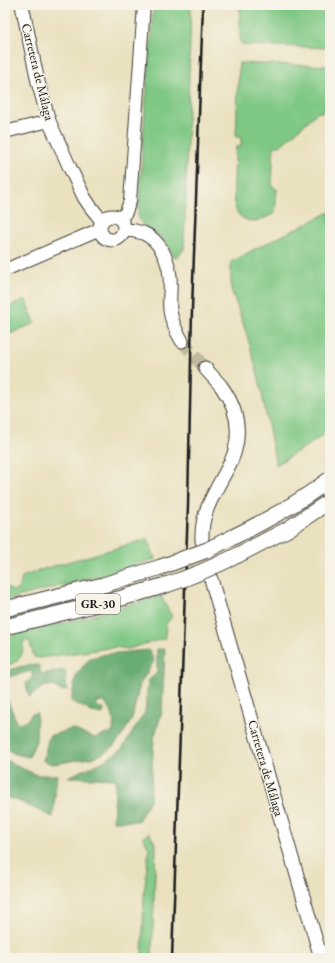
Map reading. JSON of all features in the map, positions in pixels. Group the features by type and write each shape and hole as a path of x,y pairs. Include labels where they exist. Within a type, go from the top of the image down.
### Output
{"highway":[{"name":"GR-30","path":"5,609 103,585 161,567 207,550 280,513 330,479"},
{"name":"GR-30","path":"5,627 122,598 182,580 207,570 288,529 330,502"}],"main road":[{"name":"Carretera de Málaga","path":"22,5 38,82 49,121 84,197 101,225"},
{"path":"101,225 103,236 106,239 111,241 121,237 122,224 130,201 144,5"},
{"path":"5,132 49,121"},
{"path":"5,270 101,225 105,218 115,216 122,224 150,237 164,253 170,276 170,309 172,321 182,341"},
{"path":"202,541 205,513 229,465 235,450 237,436 235,412 229,399 221,386 205,368"},
{"name":"Carretera de Málaga","path":"212,579 321,958"}],"green space":[{"path":"154,5 191,5 184,249 176,259 163,239 155,232 143,226 138,216"},
{"path":"240,5 330,5 330,48 243,45 240,41"},
{"path":"239,63 330,66 330,112 318,112 280,146 274,146 272,185 277,189 275,213 255,221 247,220 240,216 235,207 234,199 236,147 241,147 241,137 236,137"},
{"path":"330,212 330,430 276,465 259,379 247,335 231,289 231,262"},
{"path":"25,299 35,323 5,336 5,309"},
{"path":"148,539 155,559 104,575 5,600 5,585 12,591 19,589 22,577 40,570"},
{"path":"161,596 172,617 166,624 165,638 128,649 115,647 40,658 34,657 29,640 23,642 23,651 20,658 14,663 5,666 5,637 83,618"},
{"path":"157,649 165,649 162,712 154,738 150,800 138,821 113,821 116,779 68,777 104,761 122,749 145,712 148,681 157,673"},
{"path":"149,650 154,661 140,684 132,719 120,739 112,748 96,757 53,764 43,761 49,736 72,729 95,738 113,732 113,716 110,709 104,702 97,702 97,707 104,709 103,714 92,712 71,701 76,675 90,658 107,654"},
{"path":"39,665 41,674 65,670 67,690 61,691 53,685 43,687 29,697 26,683 33,677 31,671 5,678 5,671 24,666"},
{"path":"5,694 17,723 27,721 31,714 37,713 36,741 29,757 15,754 5,748"},
{"path":"5,758 12,764 37,775 57,775 53,817 16,800 5,797"},
{"path":"149,833 156,845 152,958 142,958 144,894 149,848 143,837"}],"tunnel":[{"path":"182,341 205,368"}],"railway":[{"path":"172,958 188,505 192,309 203,5"}]}
